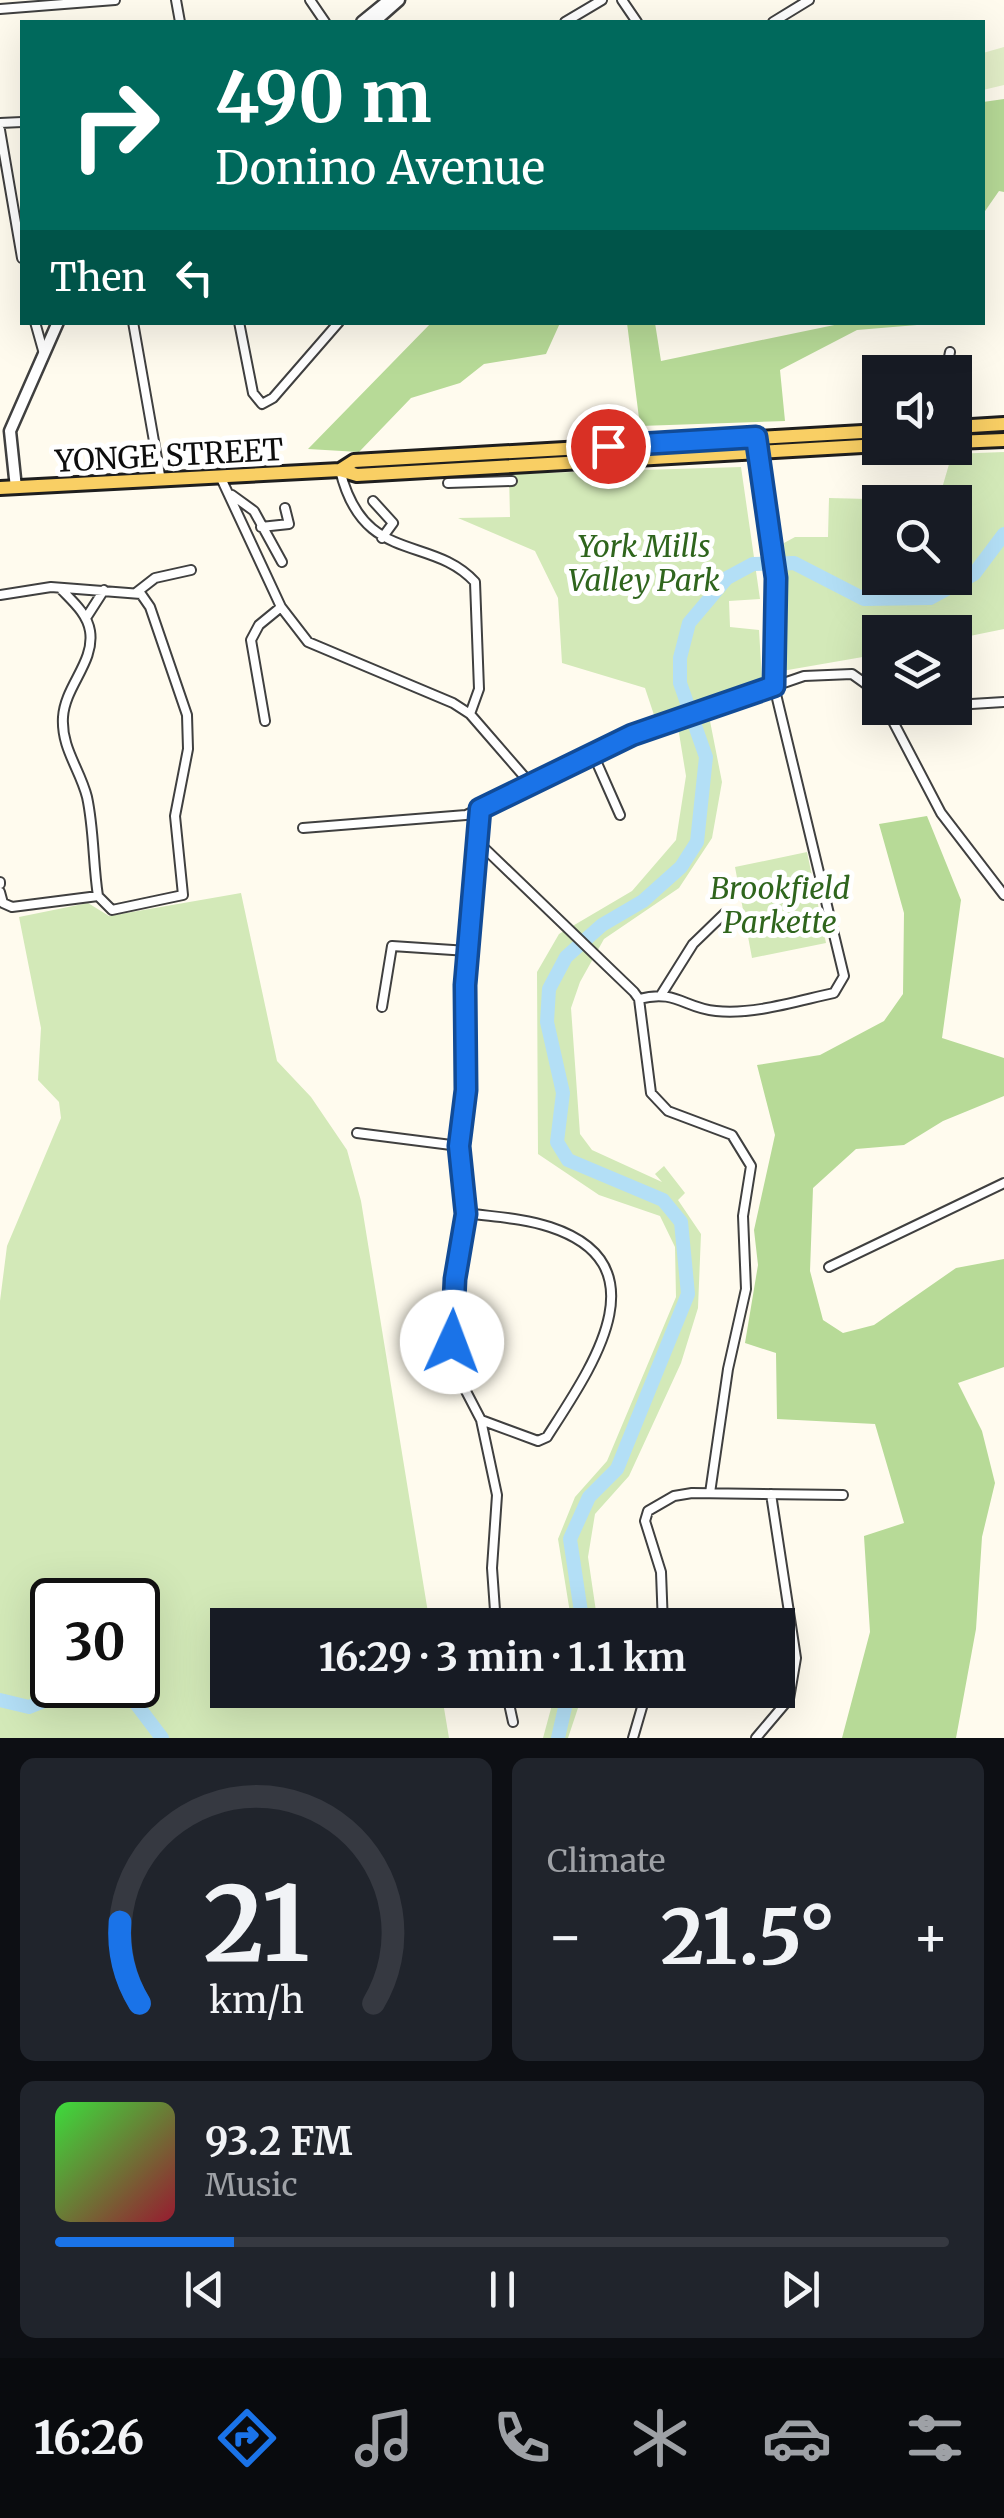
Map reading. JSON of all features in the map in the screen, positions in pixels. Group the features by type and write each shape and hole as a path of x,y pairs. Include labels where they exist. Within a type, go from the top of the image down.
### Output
{"main road":[{"path":"972,426 1004,424"},
{"name":"YONGE STREET","path":"0,488 340,470 354,461 488,459 757,444 862,433"},
{"path":"972,441 1004,440"},
{"name":"YONGE STREET","path":"757,444 862,445"}],"street":[{"path":"0,9 115,0"},
{"path":"364,20 389,0"},
{"path":"376,20 398,0"},
{"path":"568,20 602,0"},
{"path":"789,18 809,0"},
{"path":"0,130 20,246"},
{"path":"36,325 44,354"},
{"path":"16,488 10,431 57,325"},
{"path":"135,325 161,481"},
{"path":"240,325 258,402 270,401 336,325"},
{"path":"640,999 661,995 706,1010 735,1011 834,993 842,986 844,976 818,856 774,686 776,578 757,444"},
{"path":"488,459 490,482"},
{"path":"340,470 346,492 382,538 440,562 475,582 479,688 470,714"},
{"path":"220,476 281,607 319,650 421,688 470,714 529,782"},
{"path":"448,483 512,481"},
{"path":"232,495 247,502 282,562"},
{"path":"374,501 393,523 382,538"},
{"path":"260,527 289,524 286,508"},
{"path":"137,592 155,578 190,570"},
{"path":"0,595 60,588 104,590 137,592 148,602 188,716 188,750 175,816 183,895 112,910 98,896 86,797 68,754 63,729 67,696 91,646 86,618 60,588"},
{"path":"86,618 104,590"},
{"path":"265,720 250,640 259,625 281,607"},
{"path":"303,828 387,825 480,809 593,754 774,686 813,674 846,673 862,677"},
{"path":"972,704 1004,702"},
{"path":"895,725 940,813 1004,895"},
{"path":"593,754 620,815"},
{"path":"480,809 468,951 466,1090 459,1146 466,1214 455,1279 452,1342 456,1372 480,1420 497,1495 492,1568 495,1608"},
{"path":"480,844 640,999 651,1093 668,1111 732,1135 751,1166 743,1216 746,1289 728,1369 710,1493"},
{"path":"0,892 3,903 12,907 98,896"},
{"path":"661,995 693,944 725,912"},
{"path":"382,1008 392,946 468,951"},
{"path":"357,1133 459,1146"},
{"path":"829,1267 1004,1183"},
{"path":"466,1214 553,1228 578,1240 606,1265 612,1287 600,1346 548,1437 538,1441 480,1420"},
{"path":"662,1608 661,1572 645,1522 648,1511 674,1496 710,1493 843,1496"},
{"path":"756,1738 789,1698 796,1658 771,1494"},
{"path":"510,1708 513,1722"},
{"path":"633,1738 641,1708"}],"green space":[{"path":"1004,47 1004,85 985,90 985,52"},
{"path":"1004,99 1004,192 999,191 985,211 985,102"},
{"path":"429,325 559,325 546,354 484,364 460,383 411,398 359,452 308,449"},
{"path":"627,325 655,325 661,361 834,325 917,325 857,330 780,370 785,421 640,426"},
{"path":"1004,452 1004,629 972,636 972,615 862,615 862,657 782,671 787,614 784,543 795,537 828,537 829,498 862,499 862,595 972,595 972,485 943,485 949,465 972,465 972,453"},
{"name":"York Mills Valley Park","path":"741,467 760,599 729,601 730,627 759,630 762,680 655,718 645,688 562,663 558,598 535,551 458,518 510,517 509,474"},
{"path":"710,721 722,782 712,838 679,888 604,939 580,982 571,1008 580,1134 592,1150 662,1182 655,1174 664,1166 685,1193 678,1200 701,1234 698,1308 681,1363 629,1476 595,1514 588,1557 596,1608 569,1608 558,1539 575,1497 607,1461 676,1297 675,1247 660,1216 599,1195 538,1154 537,972 559,934 632,891 676,840 686,776 678,727"},
{"path":"927,816 961,900 942,1038 1004,1058 1004,1096 943,1121 904,1145 856,1149 813,1188 810,1271 823,1320 843,1333 874,1325 956,1268 1004,1259 1004,1367 958,1383 982,1431 995,1483 982,1537 976,1629 956,1738 842,1738 870,1632 864,1536 904,1523 875,1424 777,1419 776,1353 745,1343 758,1265 754,1230 775,1135 757,1065 820,1055 884,1021 903,994 904,913 879,824"},
{"name":"Brookfield Parkette","path":"807,852 826,943 752,958 735,867"},
{"path":"241,893 277,1061 311,1097 347,1150 361,1201 427,1608 210,1608 210,1708 444,1708 449,1738 0,1738 0,1301 7,1246 61,1118 59,1102 38,1080 41,1028 19,917 88,903 109,916"},
{"path":"551,1708 578,1708 568,1738 543,1738"}],"waterway":[{"path":"580,1608 570,1539 589,1497 617,1469 688,1294 681,1222 663,1200 568,1160 557,1142 563,1093 547,1022 549,989 566,957 602,925 643,901 681,867 697,842 706,757 680,683 680,658 689,623 727,578 753,564 794,563 864,599 930,598 974,574 1004,534"},
{"path":"0,1700 30,1707"},
{"path":"139,1708 162,1738"},
{"path":"558,1738 565,1708"}],"route":[{"path":"452,1342 455,1279 466,1214 459,1146 466,1090 465,985 479,859 480,809 632,735 774,686 776,578 756,437 608,446"}]}
